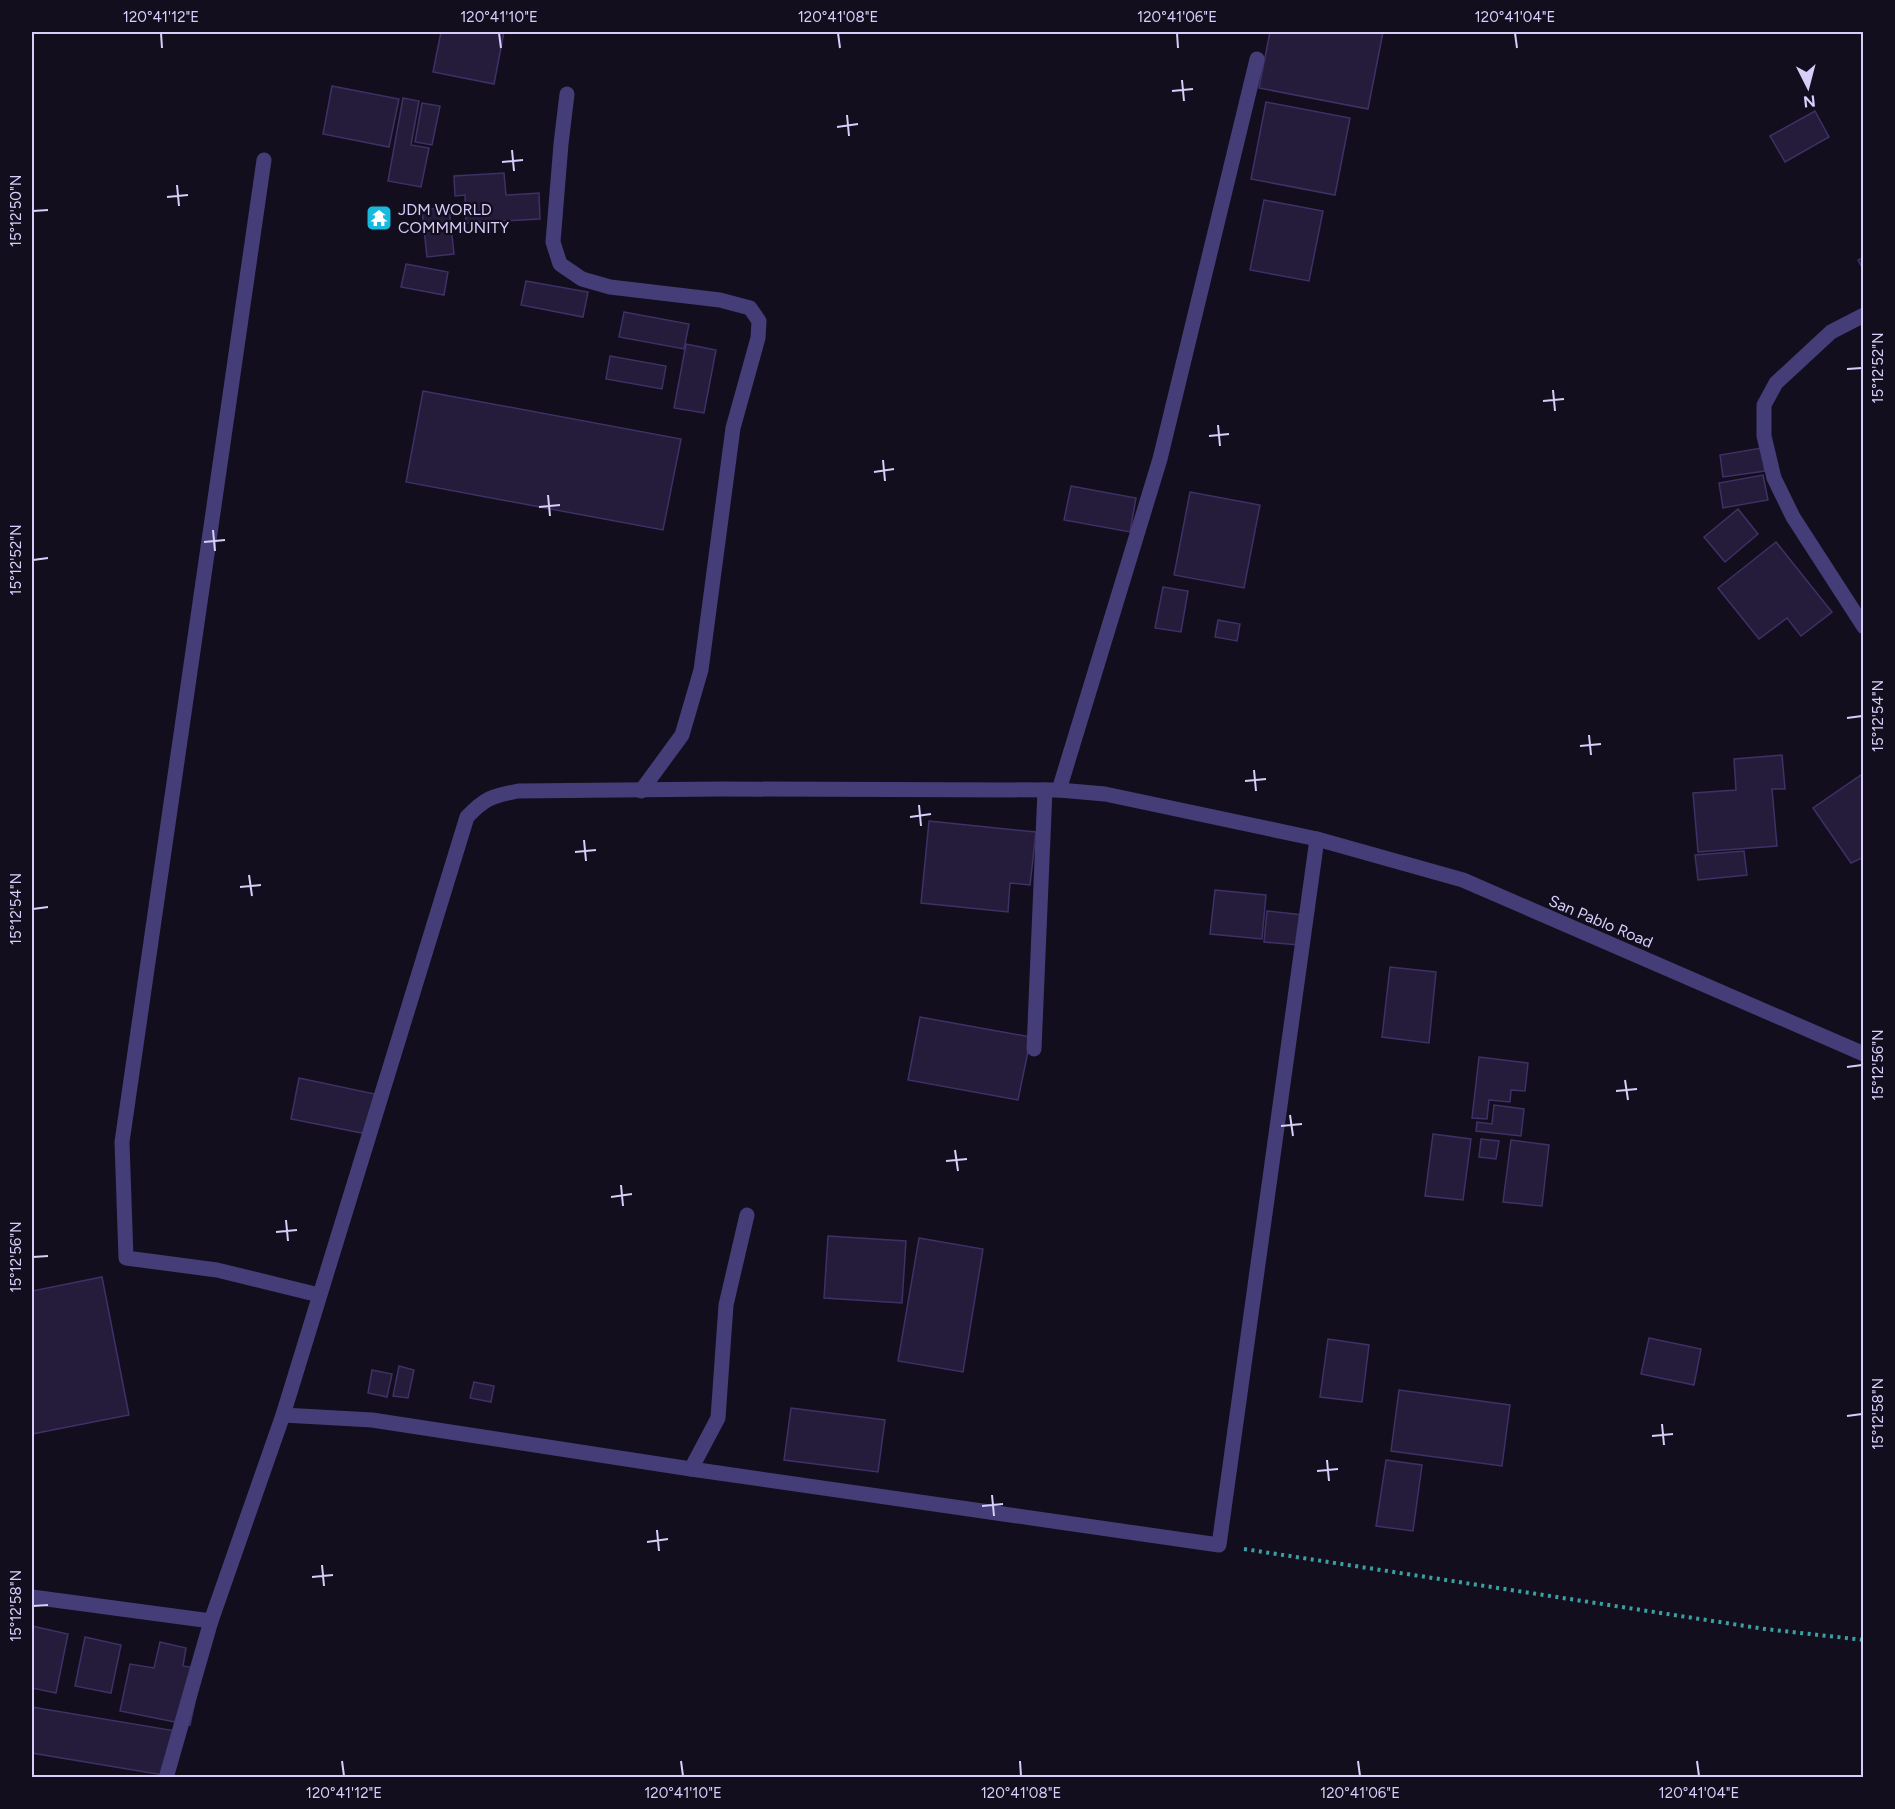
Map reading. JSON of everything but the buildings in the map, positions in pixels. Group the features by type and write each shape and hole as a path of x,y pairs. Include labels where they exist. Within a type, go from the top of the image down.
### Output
{"street":[{"path":"1034,1049 1052,790 1160,459 1257,59"},
{"path":"567,94 553,242 560,264 582,279 610,287 720,300 750,308 759,321 758,338 733,428 701,670 682,735 641,791"},
{"path":"264,160 122,1142 126,1258 217,1270 320,1295"},
{"path":"1863,315 1831,332 1776,383 1764,405 1764,436 1774,478 1793,516 1863,627"},
{"name":"San Pablo Road","path":"166,1778 211,1621 283,1415 467,817 482,801 492,796 518,791 721,789 1052,790 1105,794 1317,839 1463,880 1863,1054"},
{"path":"283,1415 372,1420 1219,1545 1317,839"},
{"path":"691,1468 718,1418 726,1305 747,1215"},
{"path":"32,1597 211,1621"}],"path":[{"path":"1219,1545 1754,1628 1863,1640"}],"place":[{"name":"JDM WORLD COMMMUNITY","path":"379,218"}]}
